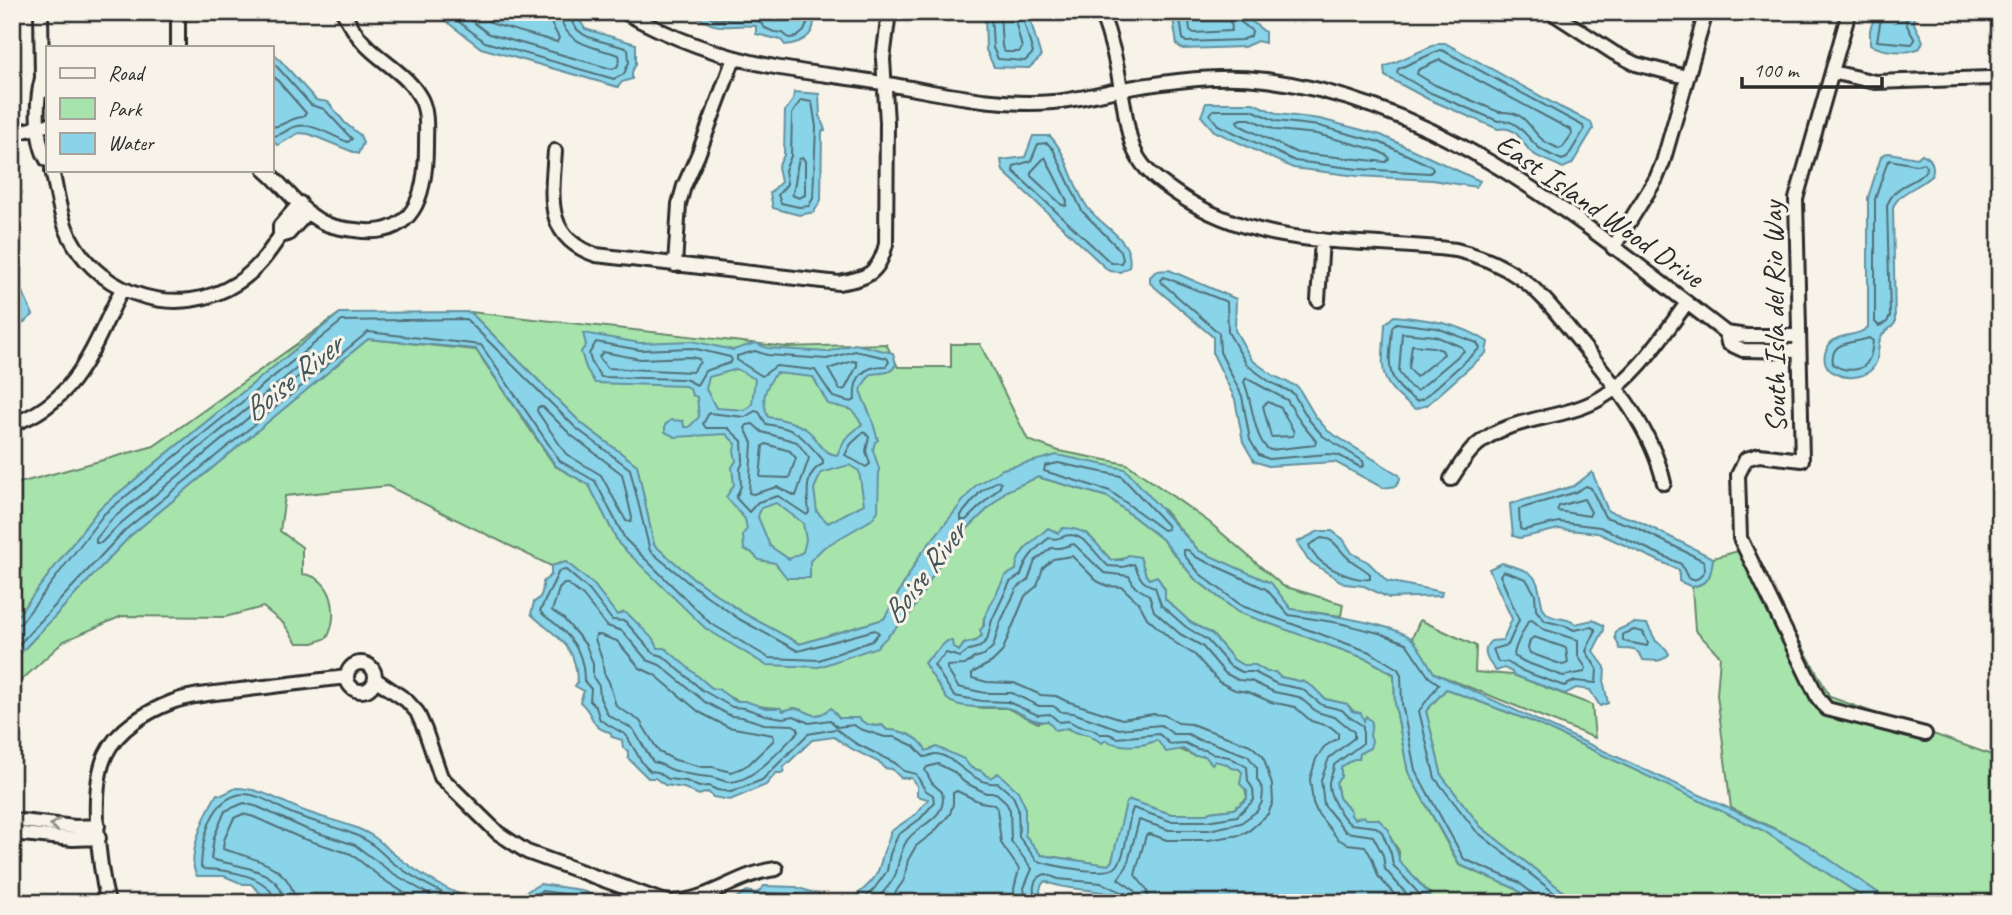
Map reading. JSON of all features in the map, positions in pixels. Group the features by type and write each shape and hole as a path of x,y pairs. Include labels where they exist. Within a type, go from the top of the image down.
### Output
{"street":[{"path":"41,12 42,78 37,96 46,152"},
{"path":"178,12 178,46"},
{"path":"267,172 304,207 331,226 372,233 383,232 403,222 412,213 421,191 426,150 425,115 421,100 411,84 365,45 344,12"},
{"name":"East Island Wood Drive","path":"624,12 664,33 734,58 775,67 1013,103 1056,102 1121,89 1237,77 1283,82 1359,102 1426,128 1490,161 1550,200 1726,333 1728,343 1743,351 1799,351"},
{"path":"555,151 553,210 558,227 569,241 582,251 596,256 839,283 863,279 875,270 886,244 887,122 883,58 889,12"},
{"path":"1101,12 1132,144 1141,163 1156,179 1202,209 1237,224 1275,235 1432,247 1467,253 1510,272 1539,293 1617,388 1654,450 1664,483"},
{"path":"1551,12 1636,64 1686,77"},
{"path":"1614,248 1656,179 1663,162 1706,12"},
{"name":"South Isla del Rio Way","path":"1849,12 1796,199 1801,460 1759,456 1746,459 1738,475 1740,538 1818,698 1827,709 1925,734"},
{"path":"675,265 684,186 734,58"},
{"path":"1832,72 1875,82 2000,79"},
{"path":"42,78 46,88"},
{"path":"12,134 43,126"},
{"path":"52,172 61,211 71,238 92,267 122,289 155,300 206,297 235,284 264,260 280,236 280,226 304,207"},
{"path":"1318,300 1322,240"},
{"path":"12,424 48,407 72,384 122,289"},
{"path":"1451,479 1476,445 1493,433 1581,408 1617,388 1687,303"},
{"path":"1726,333 1746,336 1798,336"},
{"path":"346,677 350,668 362,663 371,667 375,679 406,700 417,712 441,777 498,833 527,852 670,902 692,899 746,875 776,869"},
{"path":"346,677 351,687 361,692 372,687 375,679"},
{"path":"108,903 98,832 99,779 106,755 122,733 144,715 174,701 346,677"},
{"path":"15,827 73,839 98,832"}],"green space":[{"path":"470,312 787,347 886,344 898,367 951,367 951,344 980,344 1028,440 1059,451 1127,464 1209,522 1283,586 1343,604 1341,616 1291,609 1271,583 1199,551 1164,510 1057,456 1003,469 920,555 884,619 800,644 743,613 693,578 654,545 637,465 581,423"},
{"path":"340,313 99,509 12,623 12,485 154,446"},
{"path":"368,339 476,350 555,466 589,485 619,544 662,584 766,665 911,613 941,561 966,530 1006,491 1037,477 1108,497 1162,539 1195,579 1238,612 1367,659 1394,675 1395,704 1408,772 1459,865 1514,888 1535,903 1431,903 1430,894 1399,861 1399,851 1378,819 1354,819 1339,798 1336,782 1341,767 1360,753 1370,736 1364,723 1347,704 1325,699 1304,682 1280,677 1275,672 1267,672 1255,665 1243,665 1234,660 1212,634 1190,622 1165,599 1165,589 1157,577 1149,579 1140,557 1111,560 1087,533 1058,533 1048,529 1023,551 1016,570 984,618 982,635 976,641 964,644 959,651 953,647 951,702 979,708 1007,708 1038,723 1048,720 1093,738 1157,740 1195,756 1205,756 1231,768 1239,768 1242,772 1247,798 1234,809 1207,814 1171,814 1130,800 1112,861 1108,865 1041,855 1025,835 1025,806 981,771 925,752 920,742 910,735 887,730 882,725 875,726 858,718 839,718 827,713 810,716 795,708 783,711 781,708 741,702 723,694 706,684 665,649 658,648 629,615 617,615 594,585 566,562 551,566 388,486 285,496 280,531 302,547 302,574 313,576 321,582 331,598 333,619 327,638 313,643 297,643 284,624 263,607 225,617 122,616 64,641 12,689 12,662 130,536"},
{"path":"1749,548 1830,697 2000,758 2000,903 1893,903 1807,844 1731,808 1717,695 1720,656 1695,630 1692,587 1706,581 1713,558"},
{"path":"1420,620 1476,646 1475,672 1513,675 1592,705 1595,738 1434,673 1412,638"},
{"path":"1446,689 1533,722 1764,831 1872,903 1578,903 1481,827 1442,776 1426,711"}],"water":[{"path":"434,12 575,12 585,29 636,44 636,64 632,79 622,82 618,87 481,48"},
{"path":"677,12 813,12 814,26 804,39 785,45 781,40 756,34 756,26 718,26 693,14 681,16"},
{"path":"985,12 1028,12 1041,57 1029,68 994,67 986,50"},
{"path":"1172,12 1240,12 1265,32 1265,43 1257,41 1244,47 1183,49 1177,45"},
{"path":"1876,12 1915,12 1914,23 1923,41 1920,48 1895,51 1870,44 1870,30"},
{"path":"1439,43 1445,43 1591,122 1593,129 1572,164 1563,168 1543,159 1532,153 1514,132 1505,128 1498,129 1428,99 1385,76 1384,67"},
{"path":"273,52 316,100 328,102 345,123 360,135 363,143 358,154 309,134 299,133 278,145 273,142"},
{"path":"794,92 819,94 820,117 825,130 822,131 821,200 814,212 799,215 773,208 770,193 781,182 778,167 784,155 785,111 793,100"},
{"path":"1206,103 1253,103 1278,114 1320,119 1381,135 1480,181 1476,187 1432,180 1357,176 1293,168 1214,131 1201,116"},
{"path":"1033,136 1050,136 1056,144 1088,208 1116,234 1127,249 1129,267 1120,272 1109,271 1003,171 1001,160 1025,157"},
{"path":"1889,153 1917,158 1922,154 1930,160 1933,171 1932,175 1896,201 1893,207 1895,323 1881,336 1874,367 1863,375 1845,377 1829,369 1825,363 1825,355 1829,345 1837,338 1859,333 1868,327 1868,198 1881,157"},
{"path":"1169,270 1236,299 1235,330 1252,360 1274,376 1298,387 1315,416 1328,431 1399,475 1396,486 1383,488 1335,462 1268,466 1254,461 1243,442 1235,399 1213,354 1213,337 1150,283 1150,277 1156,271"},
{"path":"12,276 16,278 33,315 12,332"},
{"name":"Boise River","path":"470,312 581,423 637,465 654,545 693,578 743,613 800,644 884,619 920,555 976,485 1003,469 1057,455 1125,469 1199,551 1271,583 1291,609 1356,620 1405,634 1416,644 1434,673 1807,844 1893,903 1872,903 1764,831 1533,722 1446,689 1426,711 1442,776 1481,827 1578,903 1535,903 1514,888 1460,865 1408,772 1395,704 1394,674 1367,659 1238,612 1195,579 1162,539 1108,497 1038,477 1006,491 966,530 941,561 911,613 877,647 819,667 766,665 705,628 619,544 589,485 556,466 476,349 368,339 130,536 12,662 12,623 99,509 340,313"},
{"path":"1394,316 1431,321 1466,330 1488,342 1486,353 1427,405 1415,409 1393,390 1384,373 1385,324"},
{"path":"583,333 640,343 692,341 733,350 756,343 767,348 827,352 855,344 893,353 896,364 894,368 871,374 861,393 878,440 873,450 879,469 878,511 871,520 823,548 810,561 810,578 787,578 775,563 759,560 751,552 744,550 743,534 747,529 745,519 726,497 734,485 732,467 736,461 736,444 726,434 675,437 665,432 665,425 671,420 683,421 684,427 689,427 699,417 697,397 685,386 595,383 581,352 586,345","holes":["737,369 755,379 752,404 745,410 716,408 706,389 709,377","776,373 813,377 828,404 852,410 862,424 845,439 837,455 826,451 803,427 768,417 764,399","849,465 859,471 864,504 828,523 817,512 814,489 821,473","776,503 803,523 806,540 803,552 789,559 770,546 758,517 761,508"]},
{"path":"1592,472 1608,511 1636,520 1713,558 1706,581 1692,587 1679,581 1679,570 1598,533 1559,529 1520,538 1513,536 1510,504 1574,486"},
{"path":"1048,528 1058,533 1063,528 1085,533 1111,560 1123,560 1128,555 1140,557 1149,579 1157,576 1165,590 1165,599 1190,622 1212,634 1234,660 1243,665 1255,665 1267,672 1275,672 1280,677 1304,682 1325,699 1347,704 1352,711 1361,713 1364,721 1366,716 1372,722 1370,748 1360,753 1359,759 1341,767 1341,777 1336,782 1339,798 1351,811 1354,819 1364,816 1366,819 1378,819 1389,830 1399,861 1430,895 1431,903 1127,903 1107,893 1045,881 1040,888 1042,903 853,903 880,867 890,832 916,814 928,799 917,796 917,786 911,778 901,778 892,769 884,768 882,764 834,737 812,740 784,767 783,773 776,773 766,785 730,800 713,797 708,792 699,795 684,788 665,785 655,778 648,778 628,758 628,751 623,748 622,740 612,737 610,732 595,724 580,702 584,691 575,686 576,670 569,650 531,614 534,602 541,594 543,582 551,575 551,566 566,562 594,585 617,615 624,612 629,615 654,640 658,648 665,648 713,689 718,689 735,701 745,701 766,708 781,708 783,711 795,708 820,715 831,708 839,718 858,718 869,725 882,725 887,730 910,735 924,746 926,751 937,747 964,759 971,768 990,778 998,773 1018,791 1025,806 1025,835 1041,855 1108,865 1112,861 1126,803 1130,800 1171,814 1207,814 1234,809 1247,799 1247,791 1240,784 1242,772 1239,769 1215,761 1212,764 1205,756 1195,756 1183,749 1166,752 1157,740 1131,746 1106,740 1102,743 1068,728 1055,730 1048,721 1037,721 1007,708 960,705 947,699 924,663 947,641 952,641 953,647 959,651 964,644 976,641 982,636 980,630 984,626 984,618 1005,576 1016,570 1023,552"},
{"path":"1319,531 1332,531 1343,539 1352,553 1368,562 1387,581 1442,592 1441,596 1389,598 1364,586 1345,584 1308,560 1297,542"},
{"path":"1502,563 1533,576 1545,612 1549,615 1575,624 1593,620 1603,625 1604,630 1593,651 1605,667 1604,684 1608,703 1600,706 1590,690 1576,688 1565,694 1513,675 1504,668 1496,671 1486,656 1486,648 1491,641 1503,640 1512,619 1489,569"},
{"path":"1633,623 1647,624 1656,641 1669,654 1660,660 1643,660 1634,650 1620,649 1615,637 1616,631"},
{"path":"236,788 266,794 303,811 360,829 431,880 467,897 491,903 270,903 251,884 243,884 224,876 197,876 194,868 195,846 208,812 217,794 222,795"},
{"path":"540,884 581,890 608,903 506,903"},
{"path":"764,886 796,887 829,898 839,898 843,903 728,903 747,891 757,893"}]}
